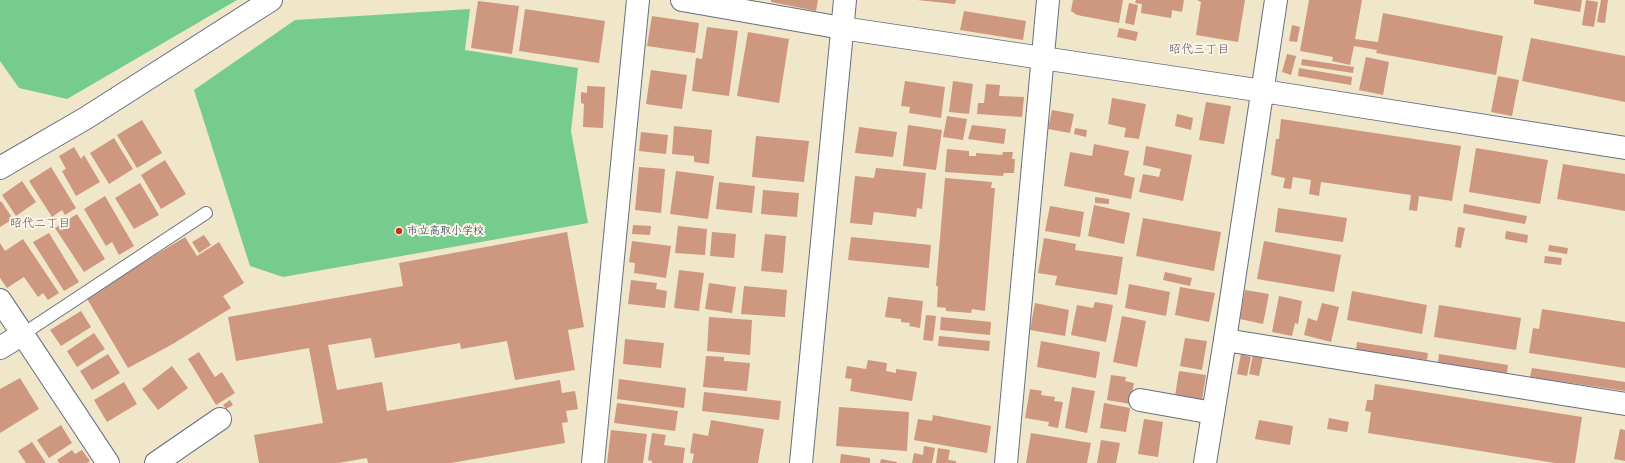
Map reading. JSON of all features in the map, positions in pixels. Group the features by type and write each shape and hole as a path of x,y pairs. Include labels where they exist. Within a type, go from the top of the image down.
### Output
{"street":[{"path":"0,168 86,118 270,0"},
{"path":"593,463 638,0"},
{"path":"682,0 842,28 1264,91 1625,148"},
{"path":"801,463 845,0"},
{"path":"1006,463 1048,0"},
{"path":"1205,463 1264,91 1276,0"},
{"path":"0,300 108,463"},
{"path":"0,348 23,334"},
{"path":"1225,340 1625,404"},
{"path":"1140,400 1213,413"},
{"path":"156,463 220,419"}],"lane":[{"path":"23,334 206,213"}],"green space":[{"path":"0,0 237,0 67,99 19,88 0,61"},
{"path":"470,9 465,50 578,68 571,131 588,223 283,277 250,266 194,90 295,20"}],"building":[{"path":"771,0 818,0 816,11 771,2"},
{"path":"917,0 956,0 955,4"},
{"path":"1073,0 1123,0 1119,23 1077,15 1071,11"},
{"path":"1136,0 1184,0 1182,12 1172,10 1171,18 1141,13 1142,4 1135,3"},
{"path":"1197,0 1245,0 1238,42 1196,35 1201,2"},
{"path":"1309,0 1362,0 1355,39 1378,42 1383,13 1503,36 1496,75 1376,53 1377,50 1354,46 1350,65 1332,61 1333,57 1300,51"},
{"path":"1534,0 1582,0 1580,12 1534,4"},
{"path":"1586,0 1598,2 1594,27 1582,25"},
{"path":"1601,0 1608,0 1605,23 1597,22"},
{"path":"478,1 519,6 512,54 471,48"},
{"path":"1129,3 1138,5 1134,25 1125,23"},
{"path":"525,9 605,21 599,63 519,51"},
{"path":"964,11 1026,21 1023,40 960,30"},
{"path":"652,16 699,23 695,53 647,46"},
{"path":"1292,25 1300,27 1297,42 1289,41"},
{"path":"707,27 738,31 729,96 692,91 696,58 702,59"},
{"path":"1119,28 1138,32 1136,41 1117,37"},
{"path":"748,32 789,39 779,103 737,96"},
{"path":"1531,38 1625,56 1625,102 1522,81"},
{"path":"1287,54 1296,56 1291,75 1282,72"},
{"path":"1366,57 1389,62 1383,95 1359,90"},
{"path":"1302,59 1354,67 1353,73 1301,65"},
{"path":"1299,68 1352,77 1351,85 1298,76"},
{"path":"651,70 687,75 682,109 646,104"},
{"path":"1498,76 1519,80 1512,116 1491,112"},
{"path":"905,81 945,87 941,118 909,113 910,107 901,106"},
{"path":"953,81 973,84 969,114 949,112"},
{"path":"986,84 1000,85 999,96 1024,97 1022,117 977,114 978,103 984,103"},
{"path":"587,86 605,87 603,128 583,127 584,104 581,103 581,92 587,93"},
{"path":"1112,98 1146,104 1139,139 1124,137 1126,128 1108,124"},
{"path":"1206,102 1231,106 1224,144 1199,140"},
{"path":"1052,110 1074,114 1070,133 1048,129"},
{"path":"1177,114 1193,118 1191,130 1175,126"},
{"path":"947,116 967,119 963,140 943,137"},
{"path":"1281,119 1461,146 1452,201 1419,196 1417,211 1409,210 1411,195 1321,182 1319,196 1309,194 1311,180 1293,177 1291,189 1283,188 1285,178 1271,175 1276,139 1279,139"},
{"path":"142,120 162,153 137,168 117,135"},
{"path":"908,125 942,130 936,170 903,166"},
{"path":"972,125 1006,129 1004,144 968,139"},
{"path":"674,126 712,130 709,164 694,162 694,156 672,154"},
{"path":"859,127 897,132 893,157 855,153"},
{"path":"1075,128 1087,130 1086,137 1074,134"},
{"path":"641,132 668,135 666,154 639,151"},
{"path":"756,136 809,141 804,182 752,177"},
{"path":"114,138 133,169 109,184 90,153"},
{"path":"1094,144 1129,151 1124,175 1135,178 1131,199 1064,186 1070,152 1092,156"},
{"path":"1146,146 1192,155 1183,201 1139,192 1143,174 1159,177 1161,169 1143,165"},
{"path":"74,147 81,159 84,155 100,182 76,196 62,171 66,169 59,156"},
{"path":"1476,148 1548,160 1540,204 1469,192"},
{"path":"947,149 969,151 969,156 976,156 976,153 1002,155 1003,152 1013,152 1012,159 1015,159 1014,173 1004,173 1003,176 945,172"},
{"path":"165,160 186,194 161,209 141,175"},
{"path":"1563,164 1625,174 1625,211 1557,199"},
{"path":"51,167 76,208 65,215 62,210 52,217 29,181"},
{"path":"639,167 665,169 661,213 635,210"},
{"path":"876,168 926,173 922,209 917,208 916,217 874,212 872,225 850,223 855,176 874,178"},
{"path":"676,171 714,176 708,219 670,214"},
{"path":"945,178 992,182 991,188 995,188 985,311 972,309 971,313 946,311 946,308 937,307 938,286 936,286"},
{"path":"22,181 36,202 16,216 2,195"},
{"path":"719,182 755,186 752,213 716,209"},
{"path":"140,183 159,215 134,229 115,198"},
{"path":"763,190 799,193 797,217 761,214"},
{"path":"105,196 134,246 119,255 112,242 106,246 84,209"},
{"path":"1095,197 1109,199 1109,204 1095,203"},
{"path":"1,201 13,219 0,227 0,202"},
{"path":"1464,204 1527,216 1525,224 1463,213"},
{"path":"1094,205 1130,213 1124,244 1088,236"},
{"path":"1050,206 1084,212 1080,237 1045,231"},
{"path":"1278,208 1347,218 1343,242 1275,232"},
{"path":"77,214 105,259 84,272 55,228"},
{"path":"1143,218 1221,232 1214,271 1136,256"},
{"path":"633,225 651,226 650,235 632,234"},
{"path":"678,226 707,229 705,255 675,253"},
{"path":"1458,227 1465,228 1461,248 1455,247"},
{"path":"1506,231 1528,235 1527,243 1505,239"},
{"path":"567,232 584,327 568,330 575,370 515,380 507,341 461,349 460,343 375,358 371,338 328,345 337,390 382,382 387,411 560,380 562,393 575,391 578,409 566,411 568,422 562,423 565,443 451,463 368,463 367,458 338,463 259,463 254,435 323,423 309,348 236,361 228,317 403,286 399,263"},
{"path":"712,232 736,234 734,258 710,256"},
{"path":"49,233 79,282 64,291 33,242"},
{"path":"765,234 786,236 783,273 761,271"},
{"path":"204,235 211,245 199,253 192,242"},
{"path":"185,237 197,256 219,242 244,283 223,296 231,308 171,345 128,368 86,297"},
{"path":"851,237 931,245 929,268 848,260"},
{"path":"1044,238 1076,244 1075,250 1123,257 1117,295 1055,285 1057,276 1038,273"},
{"path":"23,239 59,293 48,300 43,293 38,297 24,277 7,288 0,278 0,243 5,251"},
{"path":"632,241 671,246 666,278 634,273 635,263 629,262"},
{"path":"1264,241 1341,255 1334,292 1257,279"},
{"path":"1549,245 1568,248 1567,254 1548,251"},
{"path":"1545,256 1562,258 1561,265 1544,263"},
{"path":"679,270 704,273 699,311 674,308"},
{"path":"1165,272 1192,278 1190,286 1163,280"},
{"path":"631,280 657,283 656,289 667,291 665,308 628,304"},
{"path":"709,283 736,287 732,313 705,309"},
{"path":"1129,284 1170,292 1166,316 1125,308"},
{"path":"744,286 787,290 785,317 741,314"},
{"path":"1180,287 1215,293 1209,322 1175,315"},
{"path":"1245,290 1269,294 1263,324 1240,319"},
{"path":"1352,291 1427,305 1422,334 1347,320"},
{"path":"1279,296 1302,301 1298,324 1295,323 1292,336 1272,332"},
{"path":"888,297 923,301 920,328 909,326 910,323 901,322 901,319 885,317"},
{"path":"1095,302 1113,305 1106,342 1071,335 1077,305 1093,308"},
{"path":"1035,303 1069,310 1065,336 1030,330"},
{"path":"1322,303 1339,307 1331,342 1304,335 1308,318 1317,321"},
{"path":"1439,305 1521,318 1516,350 1434,337"},
{"path":"1542,309 1625,322 1625,368 1529,353 1533,328 1539,329"},
{"path":"81,311 91,327 61,346 50,330"},
{"path":"926,315 936,316 933,341 923,340"},
{"path":"1122,316 1146,321 1137,367 1113,362"},
{"path":"709,317 752,320 750,355 707,351"},
{"path":"941,317 991,322 990,335 940,330"},
{"path":"94,333 105,349 77,367 67,351"},
{"path":"939,336 990,341 989,351 938,346"},
{"path":"1185,338 1207,341 1202,370 1180,366"},
{"path":"625,339 664,343 661,368 623,364"},
{"path":"1041,341 1100,352 1096,378 1037,367"},
{"path":"1357,342 1428,353 1427,360 1356,350"},
{"path":"199,352 215,377 222,372 235,393 216,405 188,359"},
{"path":"108,354 120,373 92,390 80,371"},
{"path":"1241,354 1251,357 1247,376 1237,374"},
{"path":"1439,354 1508,365 1507,373 1438,363"},
{"path":"1253,355 1263,357 1259,376 1249,374"},
{"path":"706,356 724,357 724,361 750,363 747,391 703,387"},
{"path":"868,360 887,363 886,371 896,373 896,369 917,372 912,401 850,391 852,379 845,378 847,366 866,369"},
{"path":"172,366 188,388 158,410 142,389"},
{"path":"1532,368 1625,382 1625,391 1530,377"},
{"path":"1179,371 1206,375 1202,400 1175,396"},
{"path":"1111,375 1126,377 1125,381 1134,383 1130,404 1107,400"},
{"path":"20,378 39,409 0,433 0,389"},
{"path":"619,379 686,388 684,408 617,399"},
{"path":"124,382 137,404 107,422 94,400"},
{"path":"1375,384 1582,417 1575,463 1555,463 1368,433 1371,412 1365,411 1367,400 1373,400"},
{"path":"1072,387 1095,391 1087,433 1065,428"},
{"path":"1030,389 1042,391 1041,395 1055,397 1054,401 1063,402 1058,428 1048,426 1049,422 1025,418"},
{"path":"704,392 781,401 779,420 702,411"},
{"path":"230,400 233,405 226,409 223,405"},
{"path":"617,403 678,411 675,431 614,423"},
{"path":"1104,403 1130,408 1126,432 1100,428"},
{"path":"839,407 909,412 907,451 836,446"},
{"path":"933,415 991,426 987,453 914,440 918,419 932,421"},
{"path":"1329,418 1349,422 1347,432 1327,429"},
{"path":"1144,419 1163,422 1158,457 1138,454"},
{"path":"711,420 764,429 758,463 692,463 694,454 690,453 693,433 708,436"},
{"path":"1259,420 1293,426 1290,445 1255,439"},
{"path":"61,425 72,443 49,458 37,440"},
{"path":"1620,429 1625,430 1625,461 1614,459"},
{"path":"611,430 647,434 643,463 607,463"},
{"path":"652,433 666,435 664,445 685,448 683,463 652,463 652,461 648,460"},
{"path":"1031,433 1091,443 1087,463 1026,463"},
{"path":"1101,440 1120,443 1116,463 1097,463"},
{"path":"32,442 46,463 26,463 18,451"},
{"path":"924,446 935,448 932,463 912,463 914,453 923,455"},
{"path":"938,448 950,450 948,460 956,461 956,463 936,463"},
{"path":"72,450 75,454 82,450 90,461 87,463 59,463 57,460"},
{"path":"841,454 870,458 870,463 840,463"},
{"path":"881,459 897,462 897,463 880,463"}],"place":[{"name":"市立高取小学校","path":"399,231"}],"district":[{"name":"昭代三丁目","path":"1199,50"},
{"name":"昭代二丁目","path":"40,224"}]}
